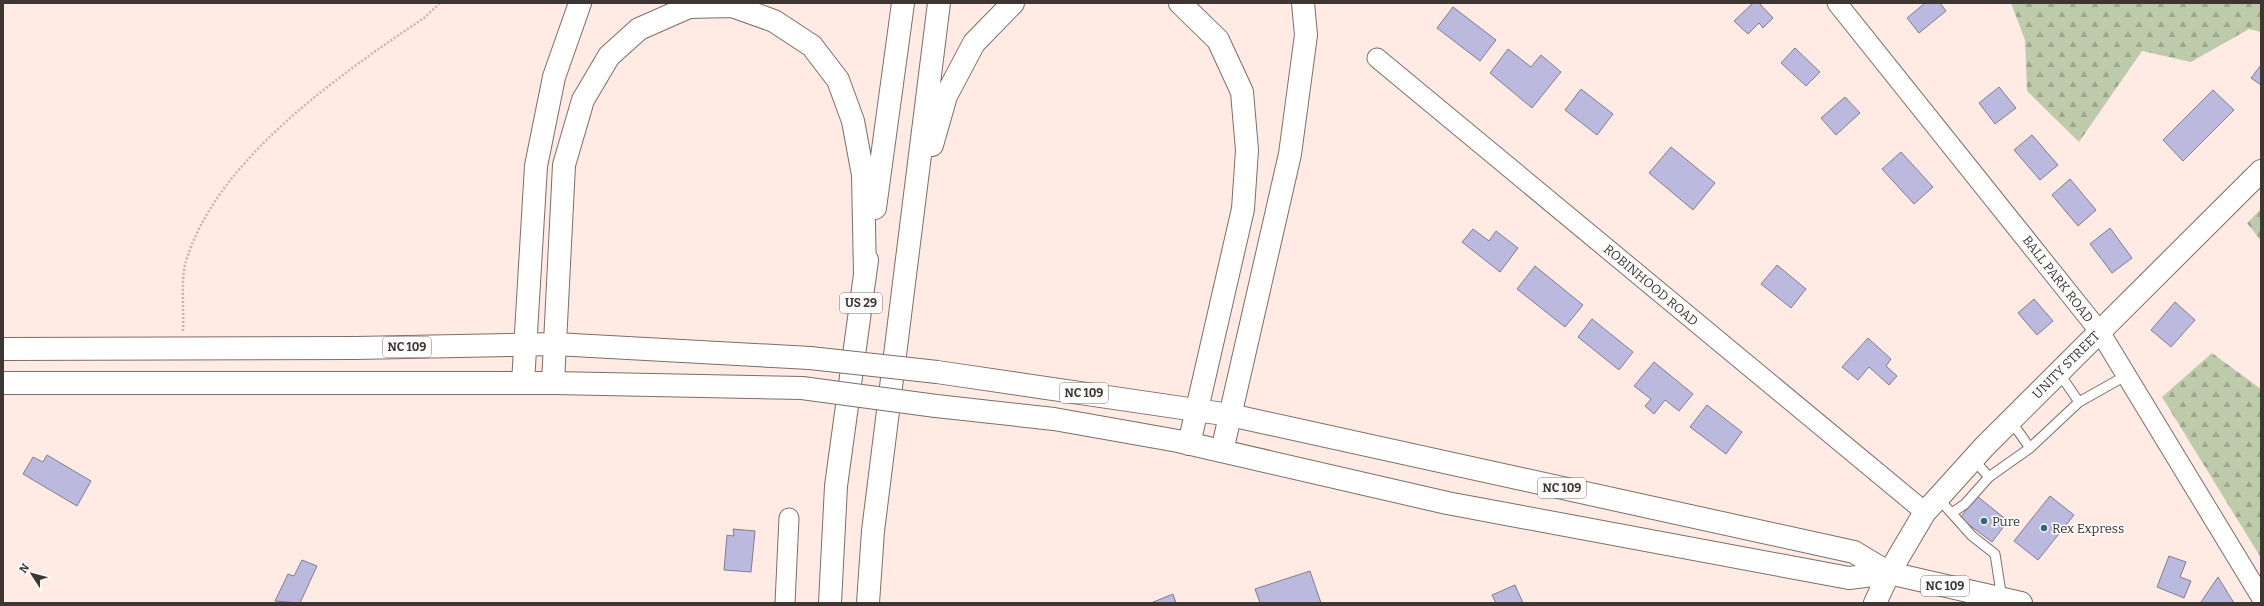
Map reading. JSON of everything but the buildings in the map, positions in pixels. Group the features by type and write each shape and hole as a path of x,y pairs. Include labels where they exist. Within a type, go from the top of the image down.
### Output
{"main road":[{"path":"523,383 536,166 554,77 580,3"},
{"name":"US 29","path":"830,603 836,486 903,3"},
{"name":"US 29","path":"868,603 873,531 911,219 940,3"},
{"path":"911,219 946,96 974,43 1013,3"},
{"path":"1180,3 1218,40 1242,92 1247,150 1243,209 1190,444"},
{"path":"1222,451 1290,154 1306,35 1303,3"},
{"path":"553,382 564,165 583,100 609,56 639,29 689,7 732,6 774,21 812,46 838,80 853,121 863,175 866,274"},
{"name":"UNITY STREET","path":"1875,603 1889,573 1973,459 2261,171"},
{"name":"NC 109","path":"3,349 525,346 555,344 810,358 937,372 1198,409 1230,415 1854,552 1889,573 2012,601"},
{"name":"NC 109","path":"3,383 553,382 802,388 936,406 1054,419 1190,444 1447,503 1849,578 1889,573"}],"street":[{"name":"BALL PARK ROAD","path":"1837,3 2100,332 2261,596"},
{"name":"ROBINHOOD ROAD","path":"1377,58 1938,508"},
{"path":"785,603 789,518"}],"lane":[{"path":"2059,373 2079,402"},
{"path":"1938,508 1965,504 1989,477 2030,448 2079,402 2127,375"},
{"path":"2011,420 2030,448"},
{"path":"1973,459 1989,477"},
{"path":"1938,508 1995,554 2012,601"}],"path":[{"path":"183,348 185,266 200,225 238,169 311,99 424,18 440,3"}],"green space":[{"path":"2011,3 2261,3 2261,32 2249,29 2191,62 2142,51 2079,142 2027,91 2025,40"},
{"path":"2261,209 2261,241 2247,223"},
{"path":"2212,353 2261,389 2261,558 2162,397"}],"place":[{"name":"Pure","path":"1984,521"},
{"name":"Rex Express","path":"2044,528"}]}
